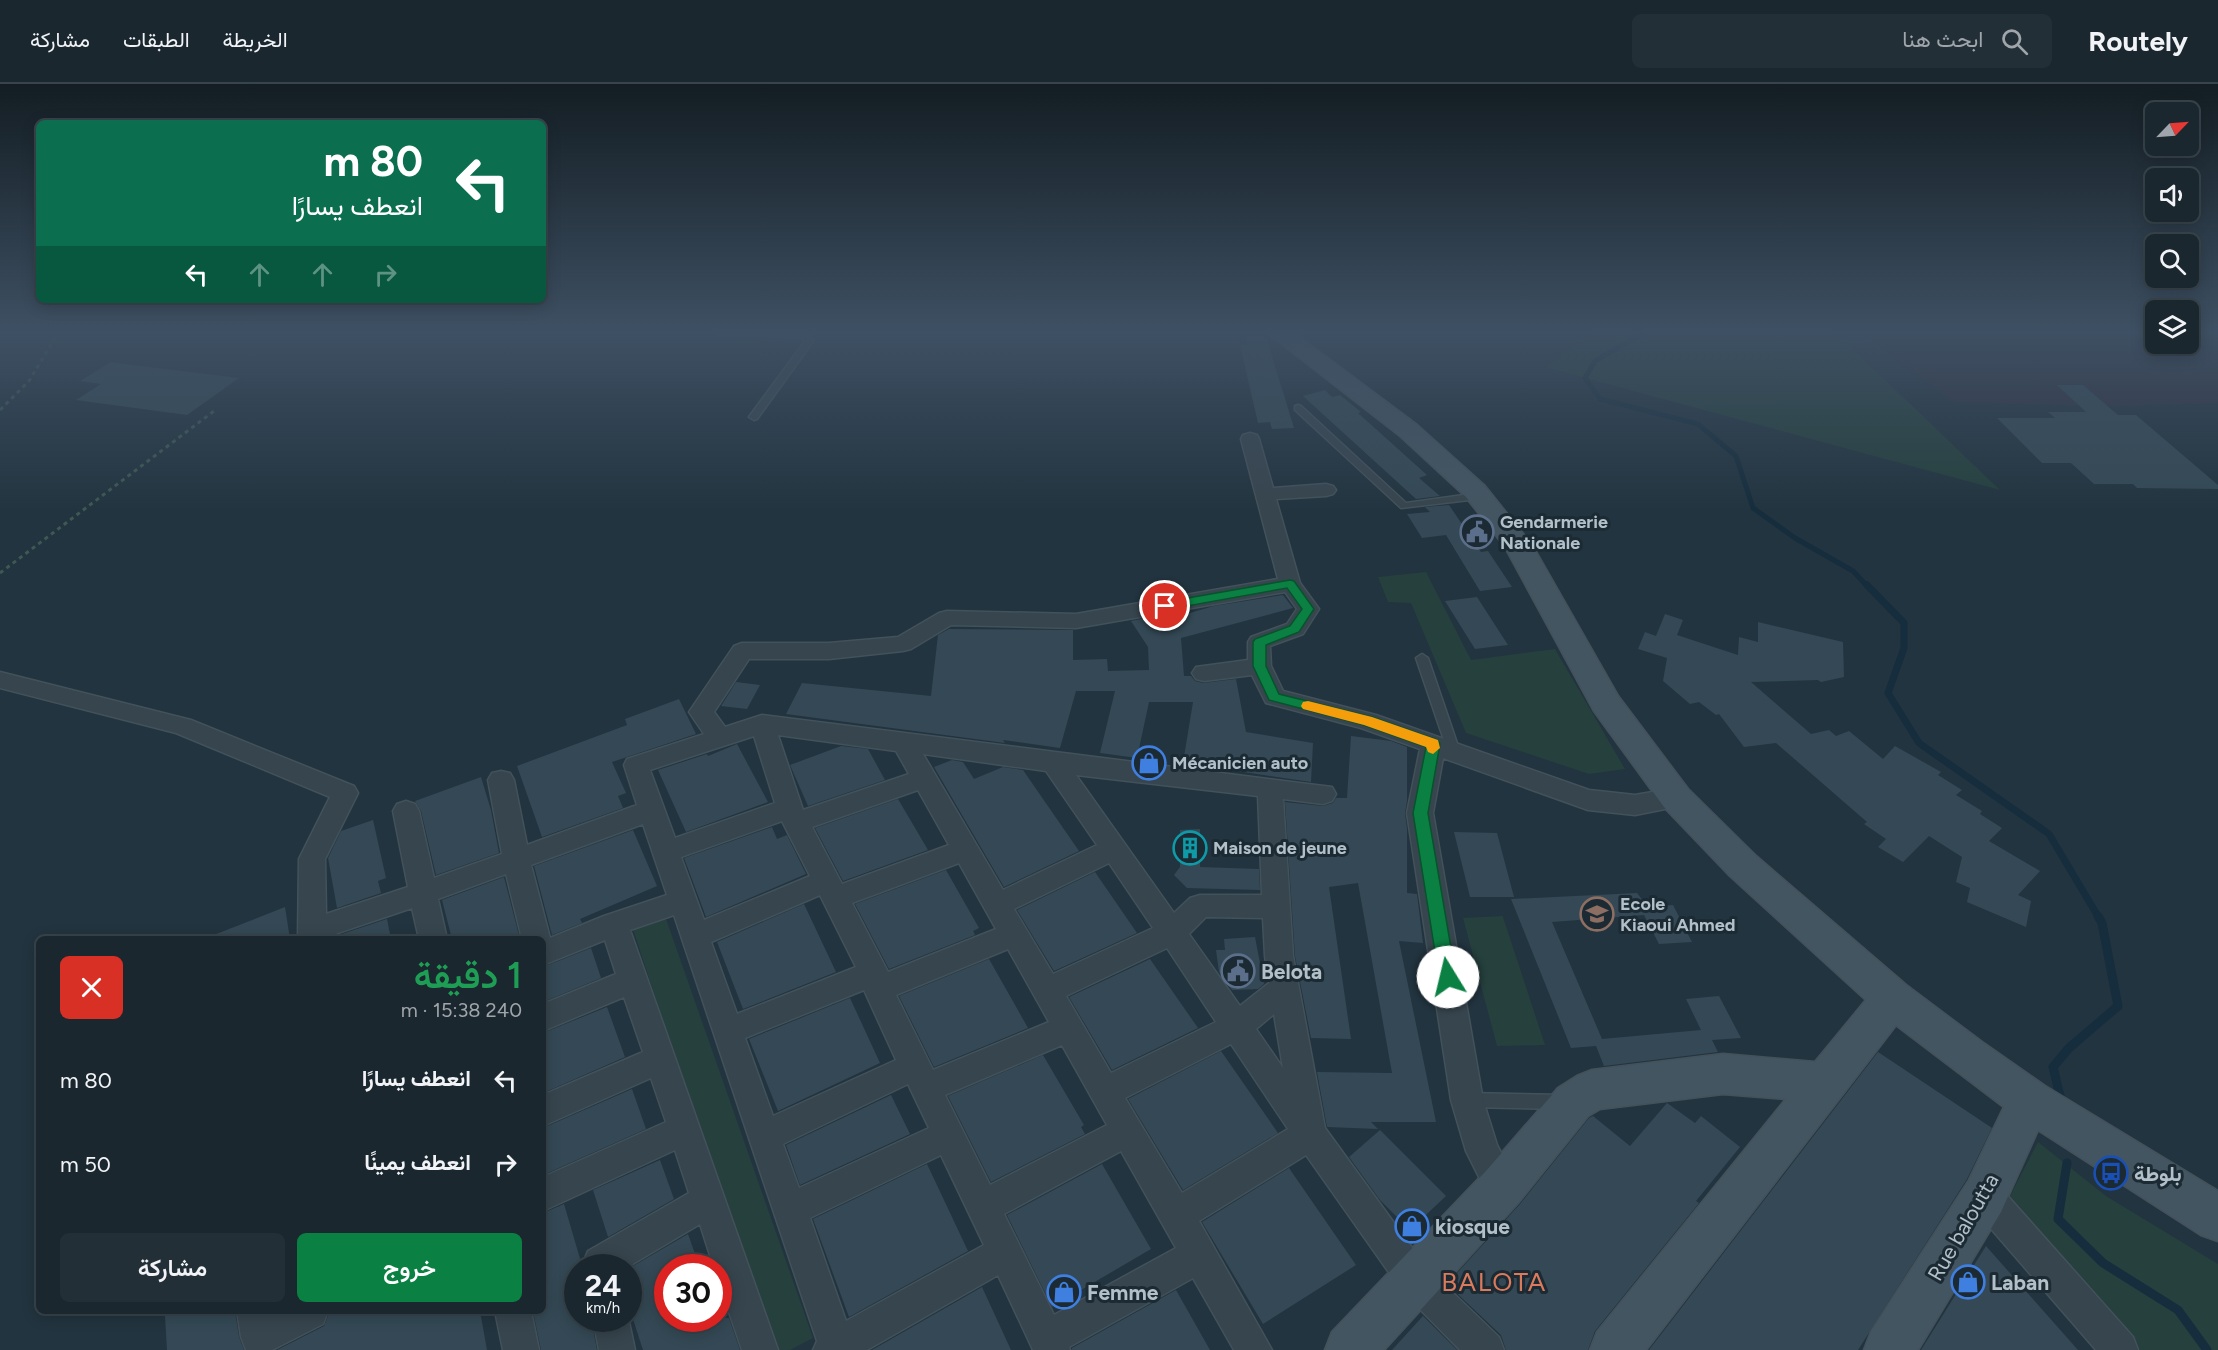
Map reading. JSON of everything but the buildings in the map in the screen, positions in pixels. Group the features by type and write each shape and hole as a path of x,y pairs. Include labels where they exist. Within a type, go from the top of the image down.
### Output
{"main road":[{"path":"1358,392 1408,430 1478,496 1518,544 1606,703 1676,798 1743,866 1892,998 2030,1101 2218,1218"},
{"path":"1615,1350 1892,998"},
{"path":"1350,1350 1502,1187 1573,1102 1592,1090 1723,1074 1825,1083"},
{"name":"Rue baloutta","path":"1889,1350 1985,1196 2030,1101"}],"street":[{"path":"1250,439 1290,584 1308,609 1295,629 1259,642 1260,666 1274,697 1367,721 1588,800 1635,805 1676,798"},
{"path":"1265,494 1326,490"},
{"path":"720,738 701,712 742,651 829,651 903,644 947,618 1076,621 1290,584"},
{"path":"1204,673 1260,666"},
{"path":"0,680 182,726 345,793 312,859 312,934 652,810"},
{"path":"762,724 793,815 876,981 1050,1345 1199,1255"},
{"path":"1005,1252 835,1349 790,1210 636,765 762,724 1054,763 1323,794"},
{"path":"903,742 1254,1350"},
{"path":"1444,748 1420,813 1467,1100 1482,1151 1502,1187"},
{"path":"1054,763 1173,932 1310,1134 1414,1279 1486,1350"},
{"path":"666,852 924,778"},
{"path":"501,780 516,859 535,936"},
{"path":"1270,788 1279,956 1310,1134"},
{"path":"406,812 432,936"},
{"path":"997,905 1114,849"},
{"path":"695,936 830,889 965,850"},
{"path":"546,952 614,924 683,901"},
{"path":"1047,991 1173,932 1200,906 1277,907"},
{"path":"614,924 707,1201 760,1350"},
{"path":"728,1031 1014,934"},
{"path":"546,1017 633,980"},
{"path":"1105,1092 1236,1026 1285,987"},
{"path":"764,1137 920,1077 1068,1028"},
{"path":"546,1110 660,1059"},
{"path":"546,1193 683,1130"},
{"path":"983,1207 1127,1131"},
{"path":"1176,1216 1310,1134"},
{"path":"790,1210 948,1135"},
{"path":"1985,1196 2120,1350"},
{"path":"616,1254 707,1201"},
{"path":"255,1314 259,1337 304,1314"},
{"path":"514,1314 521,1350"},
{"path":"614,1332 617,1350"}],"lane":[{"path":"754,417 772,392"},
{"path":"1298,408 1404,506 1478,496"},
{"path":"1422,658 1444,748"},
{"path":"1467,1100 1573,1102"}],"path":[{"path":"0,410 18,392"},
{"path":"0,573 214,411"}],"shaded area":[{"path":"1940,392 2218,392 2218,403 2101,406 1954,402"}],"green space":[{"path":"1638,392 1898,392 2000,490"},
{"path":"1426,572 1471,660 1555,649 1625,769 1589,774 1466,733 1411,603 1388,602 1378,577"},
{"path":"665,916 813,1338 790,1350 770,1350 633,929"},
{"path":"1503,916 1545,1045 1497,1046 1463,918"},
{"path":"2038,1142 2106,1196 2218,1264 2218,1350 2140,1350 2008,1200"}],"waterway":[{"path":"1595,392 1600,399 1698,424 1736,456 1753,508 1795,538 1853,571 1868,587"},
{"path":"1867,585 1904,623 1904,648 1888,693 1919,743 2049,834 2099,918"},
{"path":"2061,1100 2053,1067 2069,1048 2118,1006 2102,923 2098,916"},
{"path":"2067,1163 2058,1219 2103,1263 2178,1310 2207,1350"}],"slow traffic":[{"path":"1308,706 1367,721 1433,744 1433,748"}],"place":[{"name":"Gendarmerie Nationale","path":"1477,532"},
{"name":"Mécanicien auto","path":"1149,763"},
{"name":"Maison de jeune","path":"1190,848"},
{"name":"Ecole Kiaoui Ahmed","path":"1597,914"},
{"name":"Belota","path":"1238,971"},
{"name":"بلوطة","path":"2111,1173"},
{"name":"kiosque","path":"1412,1226"},
{"name":"Laban","path":"1968,1282"},
{"name":"Femme","path":"1064,1292"}],"district":[{"name":"BALOTA","path":"1494,1282"}],"route":[{"path":"1165,606 1290,584 1308,609 1295,629 1259,642 1260,666 1274,697 1367,721 1433,744 1420,813 1448,977"}]}
